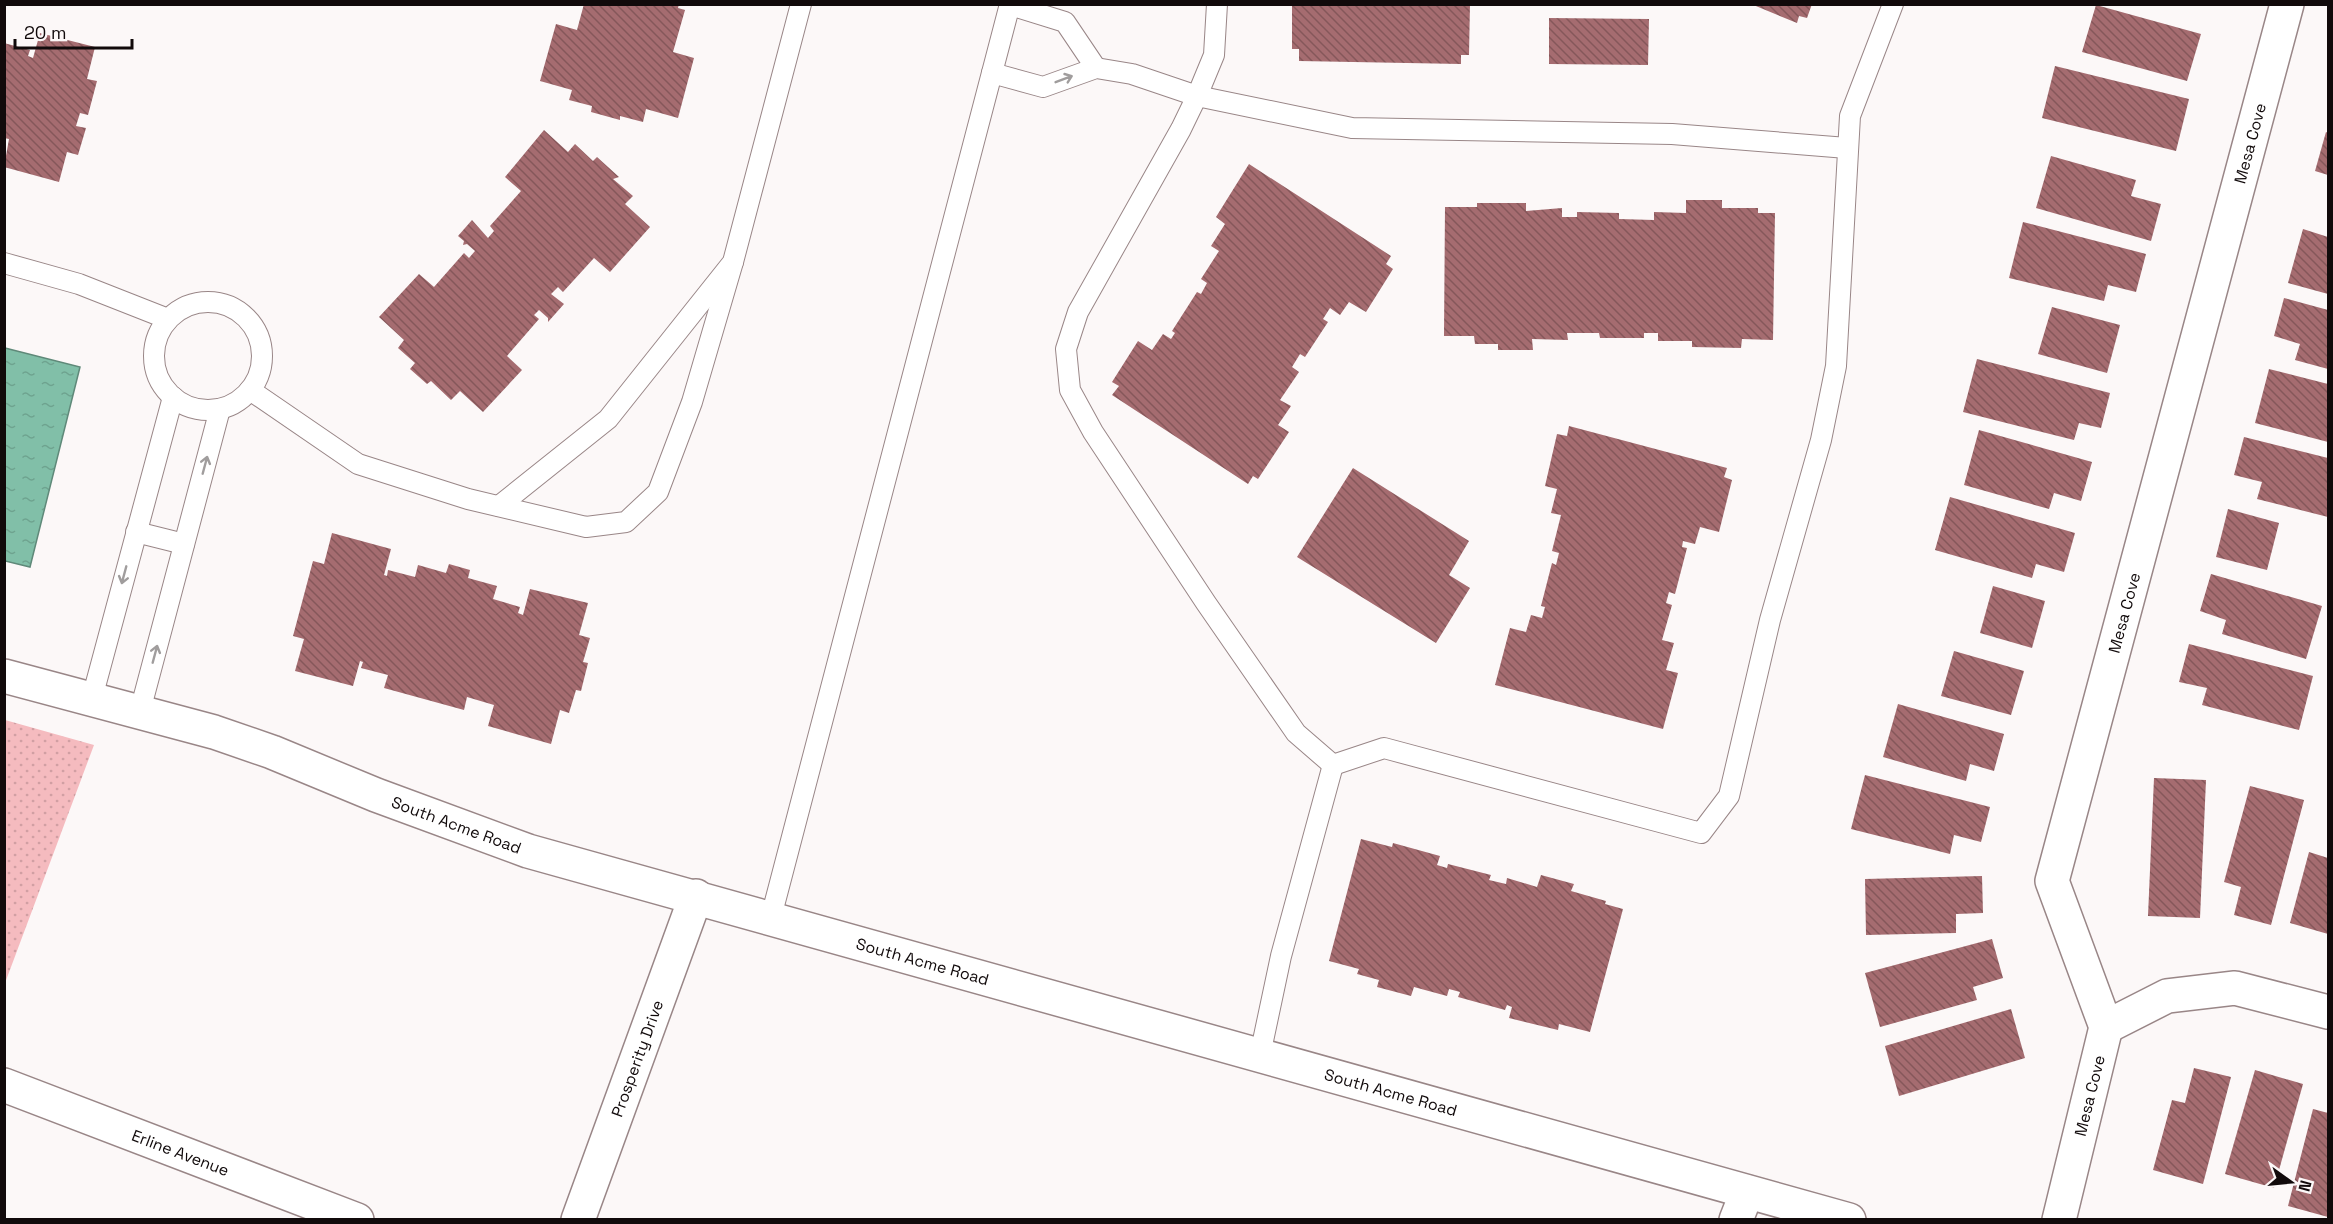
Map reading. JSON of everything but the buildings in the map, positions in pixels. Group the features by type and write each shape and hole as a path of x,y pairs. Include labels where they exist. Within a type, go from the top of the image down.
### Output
{"street":[{"name":"Mesa Cove","path":"2059,1220 2106,1028 2052,881 2288,4"},
{"name":"South Acme Road","path":"4,676 140,711 272,752 375,795 528,851 1260,1055 1741,1206 1849,1220"},
{"name":"Prosperity Drive","path":"578,1220 696,896"},
{"path":"2106,1028 2167,996 2235,988 2328,1012"},
{"name":"Erline Avenue","path":"4,1085 357,1220"}],"lane":[{"path":"250,390 358,464 468,499 586,527 626,522 658,492 692,402 733,262 801,4"},
{"path":"1217,4 1214,55 1197,96 1181,129 1078,312 1066,349 1070,390 1093,432 1193,584 1296,733 1333,765"},
{"path":"1333,765 1384,748 1701,833 1729,796 1770,620 1821,440 1836,366 1850,116 1893,4"},
{"path":"771,917 1010,5 1065,22 1096,68"},
{"path":"992,73 1043,87 1096,68 1132,74 1197,96 1352,128 1672,134 1847,148"},
{"path":"499,506 608,419 733,262"},
{"path":"4,263 79,284 168,319"},
{"path":"205,301 226,304 244,314 257,330 262,351 260,372 250,390 236,402 220,409 195,409 172,397 160,380 154,359 157,338 168,319 185,306 205,301"},
{"path":"92,698 172,397"},
{"path":"140,711 220,409"},
{"path":"136,532 184,544"},
{"path":"1260,1055 1281,956 1333,765"}],"shaded area":[{"path":"4,720 94,745 5,983"}],"water":[{"path":"5,348 80,367 30,567 5,561"}]}
